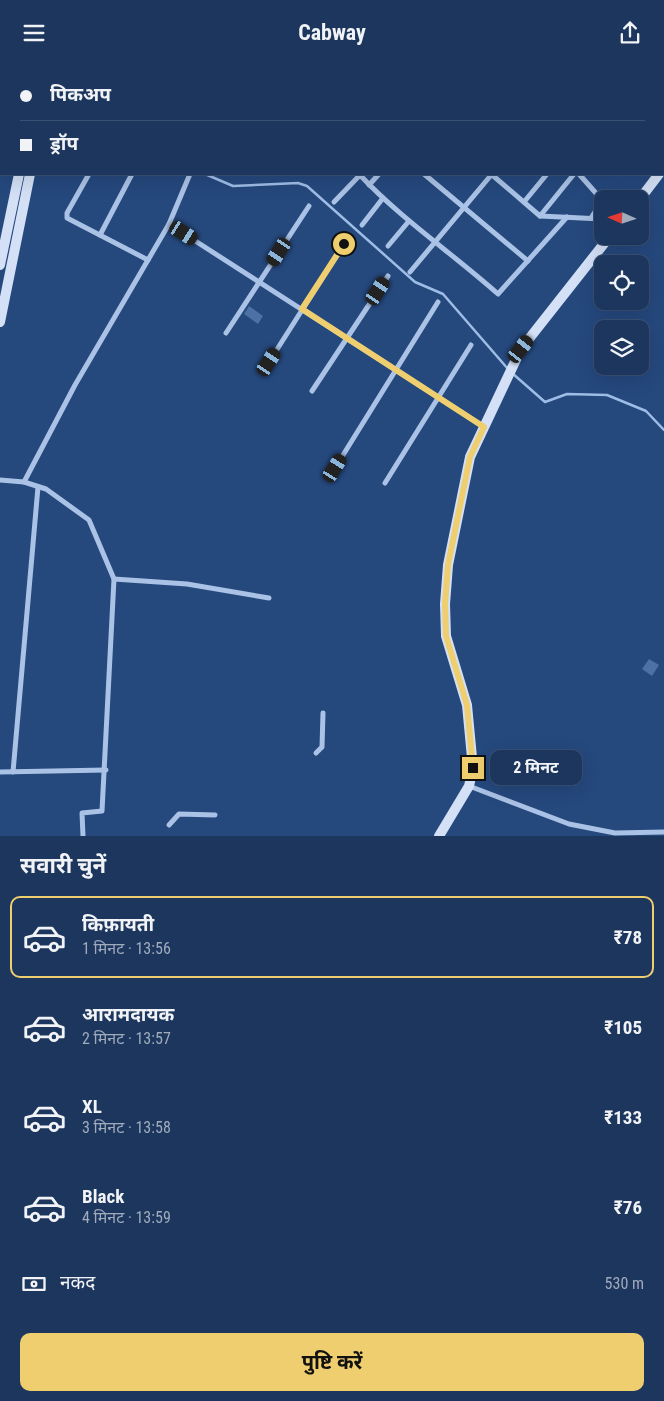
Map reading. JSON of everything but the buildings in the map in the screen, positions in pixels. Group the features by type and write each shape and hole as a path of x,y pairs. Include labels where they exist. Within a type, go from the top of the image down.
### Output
{"street":[{"path":"0,265 19,175"},
{"path":"0,322 30,175"},
{"path":"88,175 66,216 148,260"},
{"path":"100,235 131,175"},
{"path":"24,482 75,385 169,223 188,175"},
{"path":"334,202 359,175"},
{"path":"361,175 408,221 498,294 567,217"},
{"path":"369,185 378,175"},
{"path":"425,175 528,261"},
{"path":"410,272 491,175"},
{"path":"493,175 540,216 594,218"},
{"path":"524,202 546,175"},
{"path":"540,216 573,175"},
{"path":"580,175 594,191"},
{"path":"647,190 658,175"},
{"path":"362,225 383,198"},
{"path":"226,333 309,206"},
{"path":"591,218 594,213"},
{"path":"388,246 408,221"},
{"path":"169,223 484,427"},
{"path":"269,362 344,244"},
{"path":"439,836 469,787 473,768 467,705 446,636 445,604 448,565 470,457 521,349 603,245"},
{"path":"312,391 388,276"},
{"path":"335,468 438,302"},
{"path":"384,483 471,345"},
{"path":"0,480 24,482 46,489 89,520 114,579 106,770 102,811 82,813 83,836"},
{"path":"13,772 38,487"},
{"path":"114,579 187,584 269,598"},
{"path":"316,753 322,747 323,713"},
{"path":"0,772 106,770"},
{"path":"469,787 569,824 615,833 664,832"},
{"path":"169,825 179,814 215,815"}],"waterway":[{"path":"207,175 233,186 298,183 307,186 415,282 443,294 508,369"},
{"path":"512,373 545,402 567,394 607,395 646,411 664,430"}],"route":[{"path":"344,244 302,309 484,427 470,457 448,565 445,604 446,636 467,705 473,768"}]}
